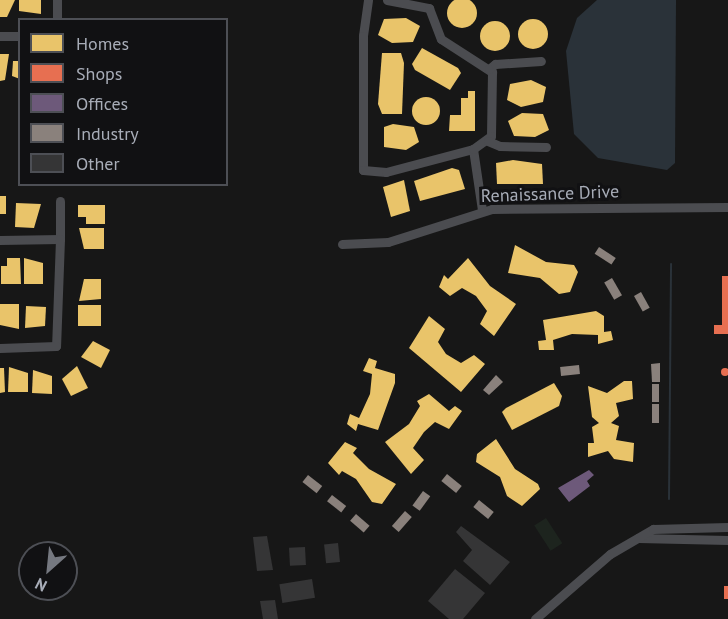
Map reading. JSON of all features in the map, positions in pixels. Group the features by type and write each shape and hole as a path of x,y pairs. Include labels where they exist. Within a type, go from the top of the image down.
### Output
{"street":[{"path":"57,0 57,18"},
{"path":"368,0 363,36 363,170 386,172 473,149 488,141"},
{"path":"387,0 429,8 441,39 489,69"},
{"path":"0,36 18,36"},
{"path":"488,141 489,69 495,64 541,61"},
{"path":"488,141 500,146 546,147"},
{"path":"473,149 482,210"},
{"path":"0,348 56,346 60,201"},
{"name":"Renaissance Drive","path":"342,244 388,242 482,210 728,207"},
{"path":"0,240 60,239"},
{"path":"535,619 575,581 653,529 728,527"},
{"path":"638,538 728,540"}],"shaded area":[{"path":"597,0 676,0 675,163 667,170 598,158 574,134 566,51 577,18"},
{"path":"546,518 562,543 551,551 534,526"}],"building: Homes":[{"path":"459,-1 468,0 477,13 475,19 462,28 452,23 447,13 452,3"},
{"path":"0,0 15,0 7,17 0,17"},
{"path":"19,0 41,0 41,14 19,11"},
{"path":"406,18 420,26 413,42 392,43 378,35 384,19"},
{"path":"533,19 539,20 547,28 547,40 539,48 533,49 527,48 519,40 518,34 519,28 527,20"},
{"path":"495,21 506,25 510,36 506,47 495,51 484,47 480,36 484,25"},
{"path":"422,48 458,68 461,73 450,90 415,70 412,64"},
{"path":"382,53 401,53 404,63 402,114 382,114 378,104"},
{"path":"0,54 9,54 5,80 0,81"},
{"path":"13,61 18,61 18,78 12,76"},
{"path":"531,80 546,87 543,102 521,107 507,100 510,84"},
{"path":"468,91 475,91 475,131 449,131 450,115 461,115 461,98 468,98"},
{"path":"426,97 436,101 440,111 436,121 426,125 416,121 412,111 416,101"},
{"path":"522,113 543,114 549,130 535,137 514,136 508,121"},
{"path":"393,124 414,127 419,142 406,150 384,147 384,127"},
{"path":"513,160 542,164 543,184 497,184 496,163"},
{"path":"452,168 459,170 465,189 420,201 414,181"},
{"path":"404,180 410,211 391,217 383,187"},
{"path":"0,196 6,196 6,214 0,214"},
{"path":"16,203 41,204 34,228 15,227"},
{"path":"78,205 105,205 105,224 86,224 86,217 78,217"},
{"path":"79,228 104,228 104,249 84,249"},
{"path":"515,245 546,262 574,265 578,272 570,292 559,294 540,278 508,273"},
{"path":"7,258 20,258 21,284 1,284 1,266 7,266"},
{"path":"24,258 43,263 43,284 24,284"},
{"path":"468,258 490,286 516,304 494,336 480,324 487,311 476,296 462,288 450,296 439,287 444,275 448,279"},
{"path":"84,279 101,279 101,299 79,301"},
{"path":"0,304 19,304 19,329 0,325"},
{"path":"78,305 101,305 101,326 78,326"},
{"path":"26,306 46,307 45,326 25,328"},
{"path":"596,311 604,316 604,332 611,331 613,340 598,344 598,335 572,334 553,340 554,350 539,350 538,341 546,340 543,320"},
{"path":"429,316 445,329 438,342 446,354 461,363 474,355 485,364 461,392 409,348"},
{"path":"93,341 110,350 101,368 81,357"},
{"path":"369,358 377,361 375,368 395,374 395,383 378,430 358,424 356,431 347,424 350,414 359,418 370,394 372,374 363,371"},
{"path":"77,366 88,388 71,396 62,379"},
{"path":"9,367 28,373 28,392 8,392"},
{"path":"0,368 4,368 5,392 0,393"},
{"path":"33,370 52,376 52,394 32,393"},
{"path":"624,381 632,381 633,399 616,403 619,416 611,423 619,426 616,440 634,443 633,462 614,459 608,451 588,457 588,443 594,443 592,427 599,423 592,417 588,386 607,393"},
{"path":"554,383 562,396 559,406 512,430 502,412"},
{"path":"429,394 449,411 455,406 462,411 449,429 435,422 424,432 413,448 424,460 411,474 385,442 409,424 420,406 417,401"},
{"path":"496,439 515,469 538,484 540,489 522,506 507,496 500,477 476,462 477,454"},
{"path":"345,442 357,448 353,453 369,469 396,484 382,504 372,502 356,479 342,471 339,475 328,463"}],"building: Shops":[{"path":"722,276 728,276 728,334 714,334 714,325 722,325"},
{"path":"725,368 729,372 725,376 721,372"},
{"path":"724,586 728,586 728,599 724,599"}],"building: Offices":[{"path":"589,470 594,475 587,481 590,486 569,502 558,488"}],"building: Industry":[{"path":"599,247 616,258 611,265 595,254"},
{"path":"612,278 622,295 614,300 604,282"},
{"path":"641,292 650,308 643,312 634,296"},
{"path":"660,363 660,382 652,382 651,364"},
{"path":"579,365 580,374 561,376 560,367"},
{"path":"496,375 503,382 489,395 483,390"},
{"path":"652,384 659,384 659,402 652,402"},
{"path":"652,404 659,404 659,423 652,423"},
{"path":"447,474 462,486 456,493 441,481"},
{"path":"308,475 322,486 317,493 302,482"},
{"path":"423,491 430,496 420,511 412,506"},
{"path":"332,495 346,506 341,512 327,501"},
{"path":"479,500 494,512 488,519 473,507"},
{"path":"405,511 412,517 399,532 392,526"},
{"path":"356,514 370,526 364,533 350,521"}],"building: Other":[{"path":"461,526 510,562 490,585 463,561 472,550 456,532"},
{"path":"267,536 273,570 257,571 253,537"},
{"path":"338,543 340,562 326,563 324,544"},
{"path":"305,547 306,565 290,566 289,548"},
{"path":"455,569 485,593 463,619 449,619 428,601"},
{"path":"312,579 315,598 282,603 279,584"},
{"path":"275,600 278,619 263,619 260,601"}],"waterway":[{"path":"669,499 671,264"}]}
